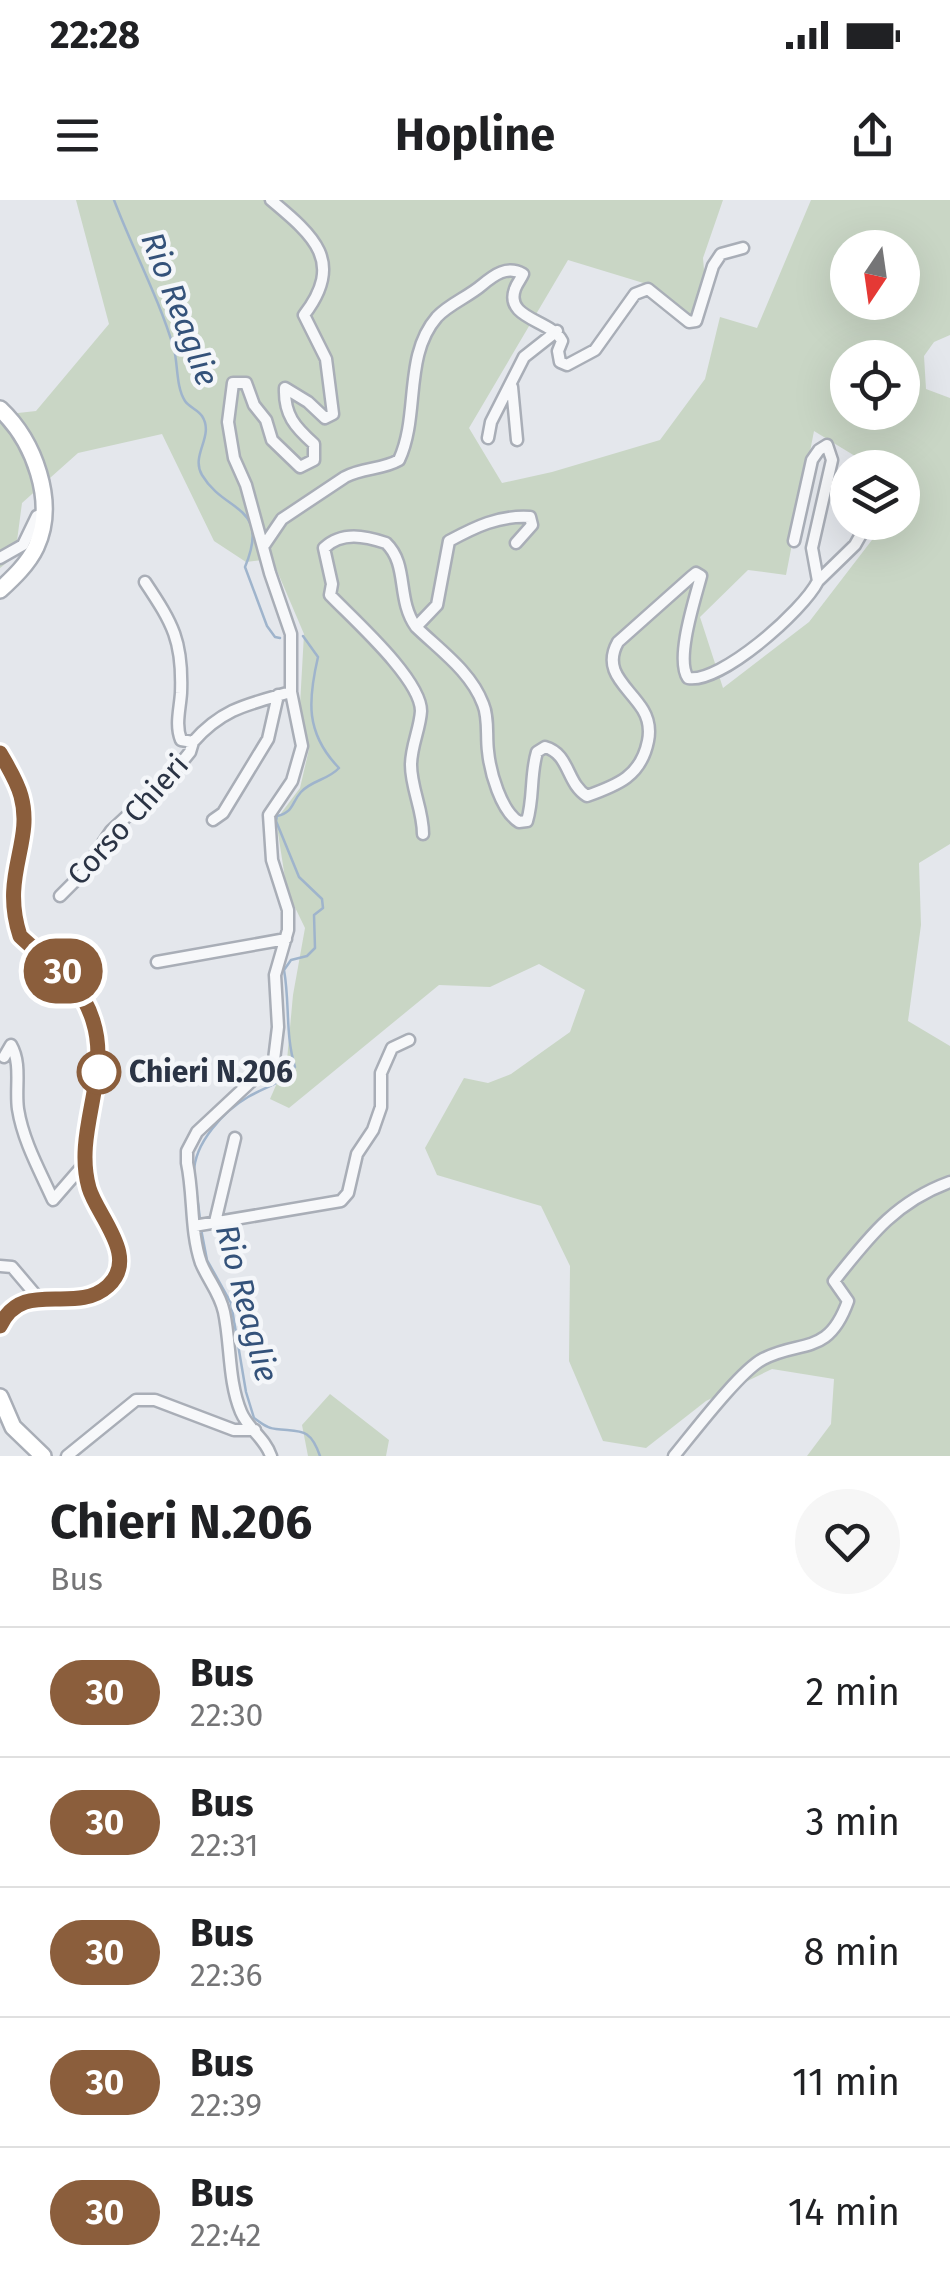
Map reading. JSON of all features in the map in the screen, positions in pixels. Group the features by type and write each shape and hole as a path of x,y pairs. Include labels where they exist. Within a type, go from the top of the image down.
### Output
{"main road":[{"path":"0,409 26,440 45,514 36,548 0,590"},
{"path":"0,754 21,795 22,806 22,826 8,890 15,925 20,936 73,982 93,1020 100,1057 87,1131 88,1187 119,1250 108,1286 87,1295 22,1300 13,1305 0,1326"},
{"path":"0,1396 12,1427 43,1456"}],"street":[{"path":"271,1456 268,1445 242,1416 235,1394 224,1311 216,1286 202,1266 203,1225 187,1151 197,1132 274,1060 278,1028 274,975 286,939 288,910 272,860 269,815 292,780 302,746 291,692 292,634 234,458 228,422 233,383 246,383 272,440 300,467 314,460 314,444 292,424 284,403 285,388 325,418 333,414 326,360 304,315 323,284 325,261 312,236 272,200"},
{"path":"264,545 282,519 345,477 356,471 387,467 399,460 424,334 440,313 496,273 520,270 523,274 515,288 517,310 558,332 562,341 558,351 560,362 566,365 595,350 635,294 648,289 688,322 696,321 713,266 721,254 742,248"},
{"path":"488,438 491,422 524,357 558,332"},
{"path":"512,386 518,440"},
{"path":"794,541 812,460 828,445 832,460 812,548 818,582"},
{"path":"0,558 23,545 37,516 45,514"},
{"path":"416,628 436,605 449,541 480,524 514,516 530,517 532,525 516,543"},
{"path":"423,834 423,816 410,768 421,713 419,700 398,665 330,595 332,584 324,548 328,542 364,536 394,551 406,613 416,628 472,680 485,708 488,756 496,783 512,818 519,822 527,821 532,805 533,764 536,752 545,747 564,758 575,788 587,796 634,773 645,758 650,731 646,713 616,678 612,652 618,642 691,576 701,576 688,624 683,672 698,680 720,670 796,612 858,540"},
{"path":"145,582 175,627 181,692 178,731 181,740 194,742"},
{"name":"Corso Chieri","path":"60,896 84,873 111,832 148,804 210,722 230,710 291,692"},
{"path":"213,820 223,812 268,739 278,696"},
{"path":"157,962 286,939"},
{"path":"203,1225 341,1202 348,1193 357,1154 373,1130 381,1106 381,1073 392,1048 409,1040"},
{"path":"4,1057 11,1046 17,1055 18,1107 23,1132 53,1200 86,1162"},
{"path":"203,1225 235,1138"},
{"path":"674,1456 762,1359 818,1344 848,1302 834,1281 879,1225 921,1193 950,1182"},
{"path":"0,1266 12,1267 41,1300"},
{"path":"66,1456 136,1400 154,1400 234,1430 255,1430"}],"green space":[{"path":"76,200 723,200 703,258 705,282 696,314 685,314 650,285 568,260 469,428 502,483 660,440 705,379 720,317 757,328 811,200 950,200 950,335 934,342 924,356 926,389 950,398 950,844 919,863 921,925 908,1021 950,1046 950,1456 807,1456 831,1424 834,1379 772,1369 706,1401 646,1448 603,1441 569,1361 570,1266 541,1206 437,1175 425,1148 464,1078 488,1083 511,1074 570,1032 585,990 539,964 490,987 439,985 289,1108 270,1099 287,1060 305,928 287,891 276,820 300,788 309,749 300,705 304,634 272,559 246,562 214,541 162,434 78,453 22,503 15,556 0,568 0,415 36,411 109,324","holes":["814,431 845,450 920,450 920,540 872,540 809,622 723,688 700,617 748,570 786,575"]},
{"path":"330,1394 389,1440 386,1456 308,1456 302,1425"}],"waterway":[{"name":"Rio Reaglie","path":"114,200 168,330 182,395 205,423 199,468 212,488 249,520 252,547 245,567 267,626 280,638"},
{"name":"Rio Reaglie","path":"200,1221 194,1173 205,1139 229,1111 295,1067 284,970 291,960 307,956 315,948 314,915 323,908 322,899 299,877 276,821 305,788 339,768 315,729 311,702 318,657 303,636"},
{"name":"Rio Reaglie","path":"201,1229 207,1260 231,1303 254,1418 270,1428 304,1433 320,1456"}],"bus line":[{"name":"30","path":"0,753 21,795 23,816 8,890 15,925 20,936 73,982 93,1020 100,1057 87,1131 88,1187 119,1250 108,1286 87,1295 22,1300 6,1313 0,1326"}],"place":[{"name":"Chieri N.206","path":"99,1072"}]}
